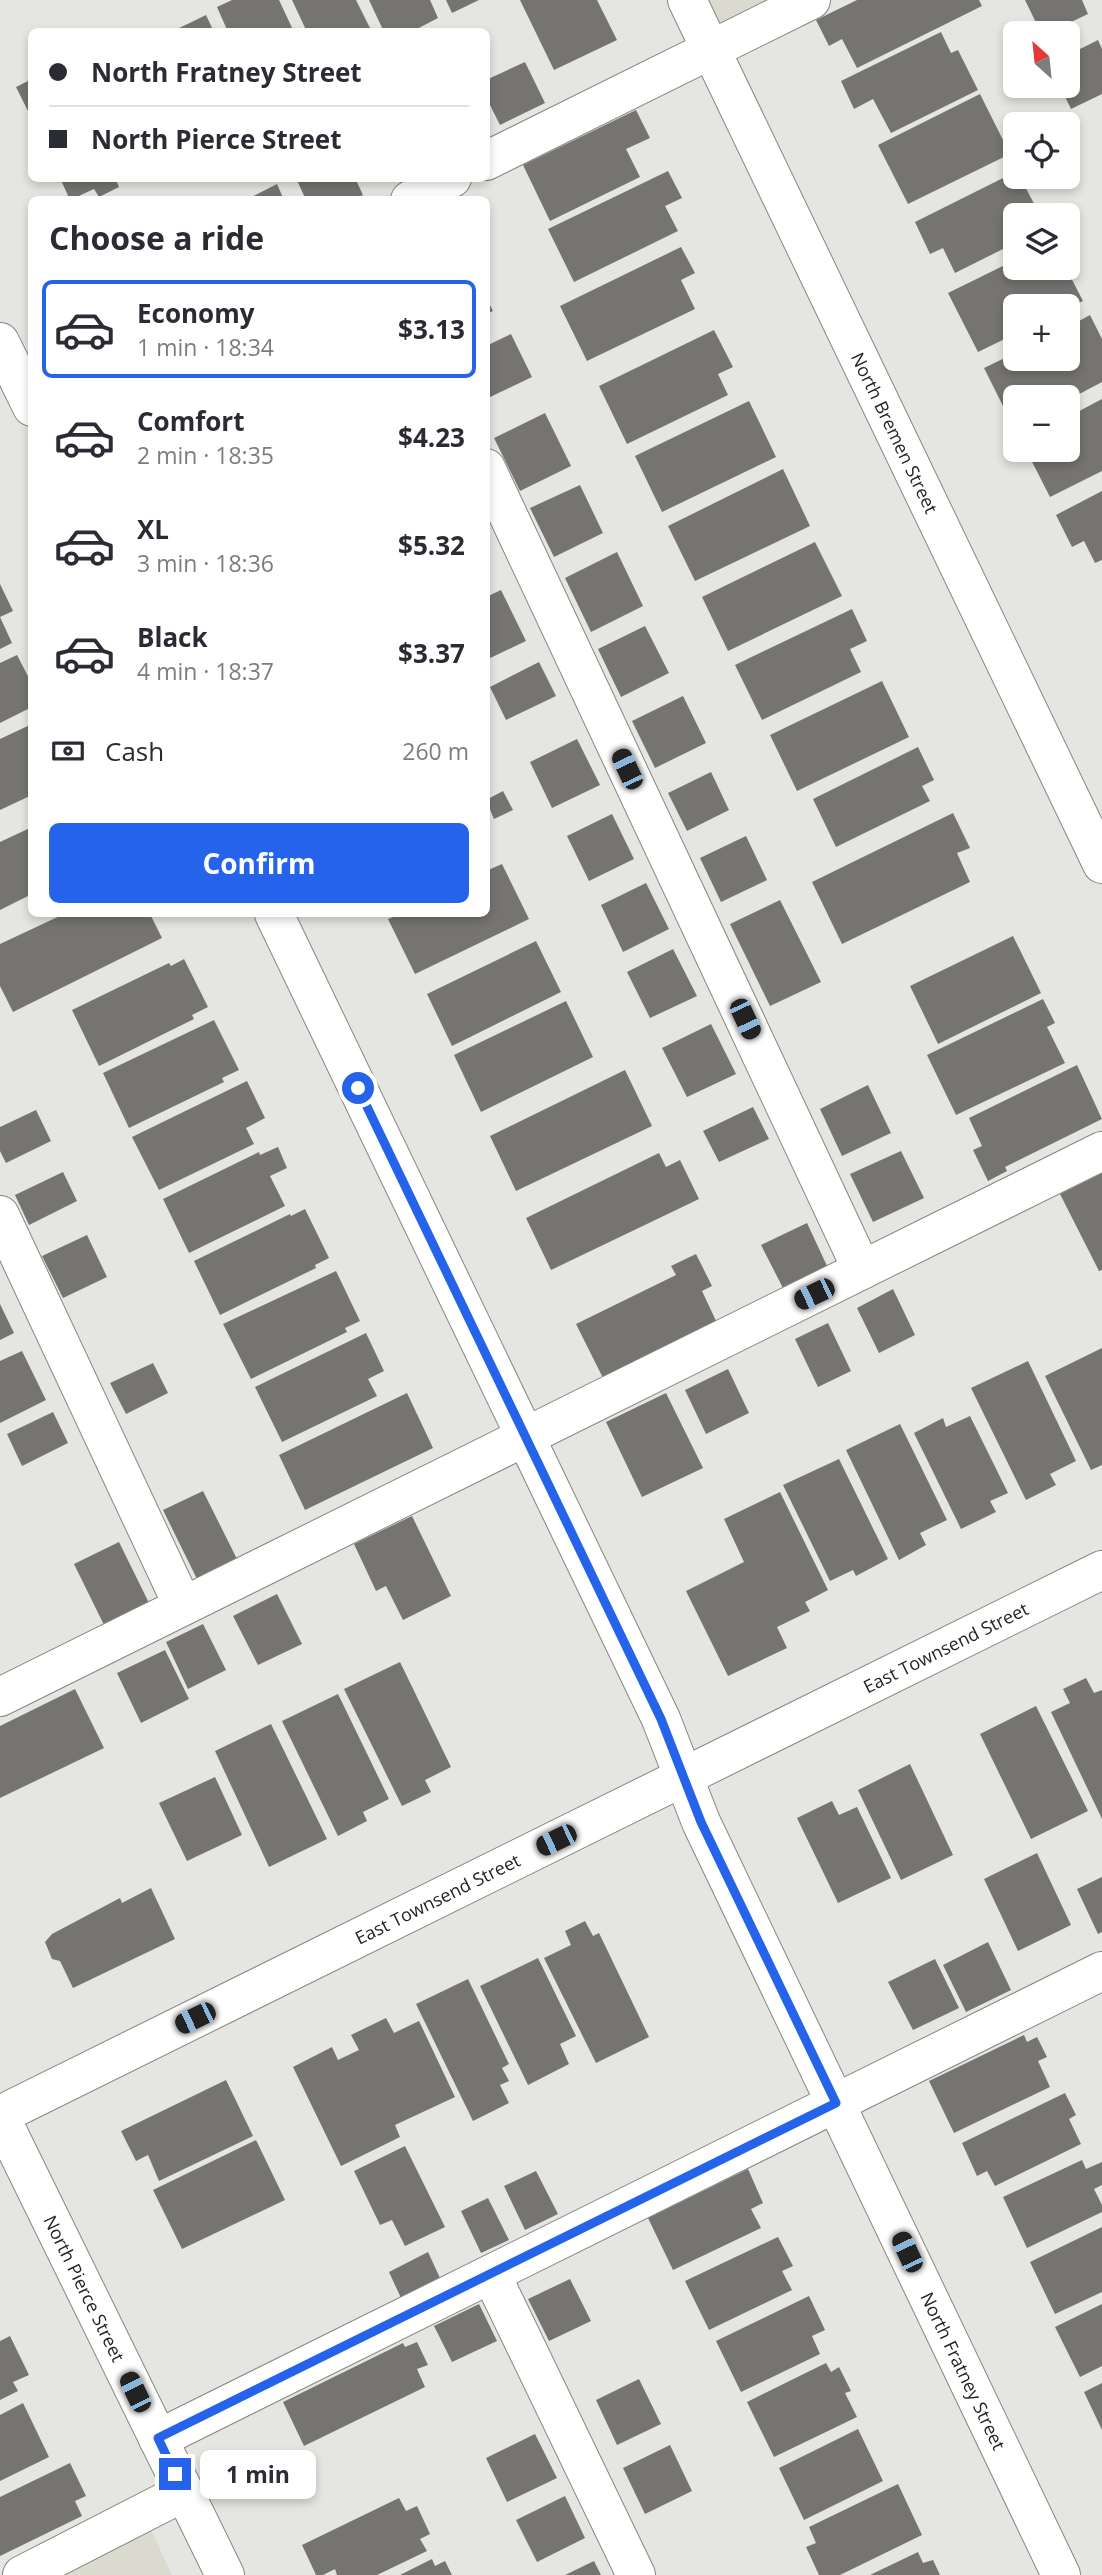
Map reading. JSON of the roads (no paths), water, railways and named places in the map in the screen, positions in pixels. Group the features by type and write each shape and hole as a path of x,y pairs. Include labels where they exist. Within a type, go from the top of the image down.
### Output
{"street":[{"name":"North Bremen Street","path":"687,0 1102,864"},
{"path":"490,160 811,0"},
{"path":"418,196 444,182"},
{"path":"0,342 22,398"},
{"path":"490,477 862,1270"},
{"name":"North Fratney Street","path":"276,917 661,1719 701,1822 1060,2575"},
{"path":"0,1697 1102,1151"},
{"path":"0,1215 183,1606"},
{"name":"East Townsend Street","path":"0,2115 1102,1570"},
{"path":"158,2438 1102,1971"},
{"name":"North Pierce Street","path":"0,2115 225,2575"},
{"path":"491,2274 636,2575"},
{"path":"22,2575 184,2492"}]}
